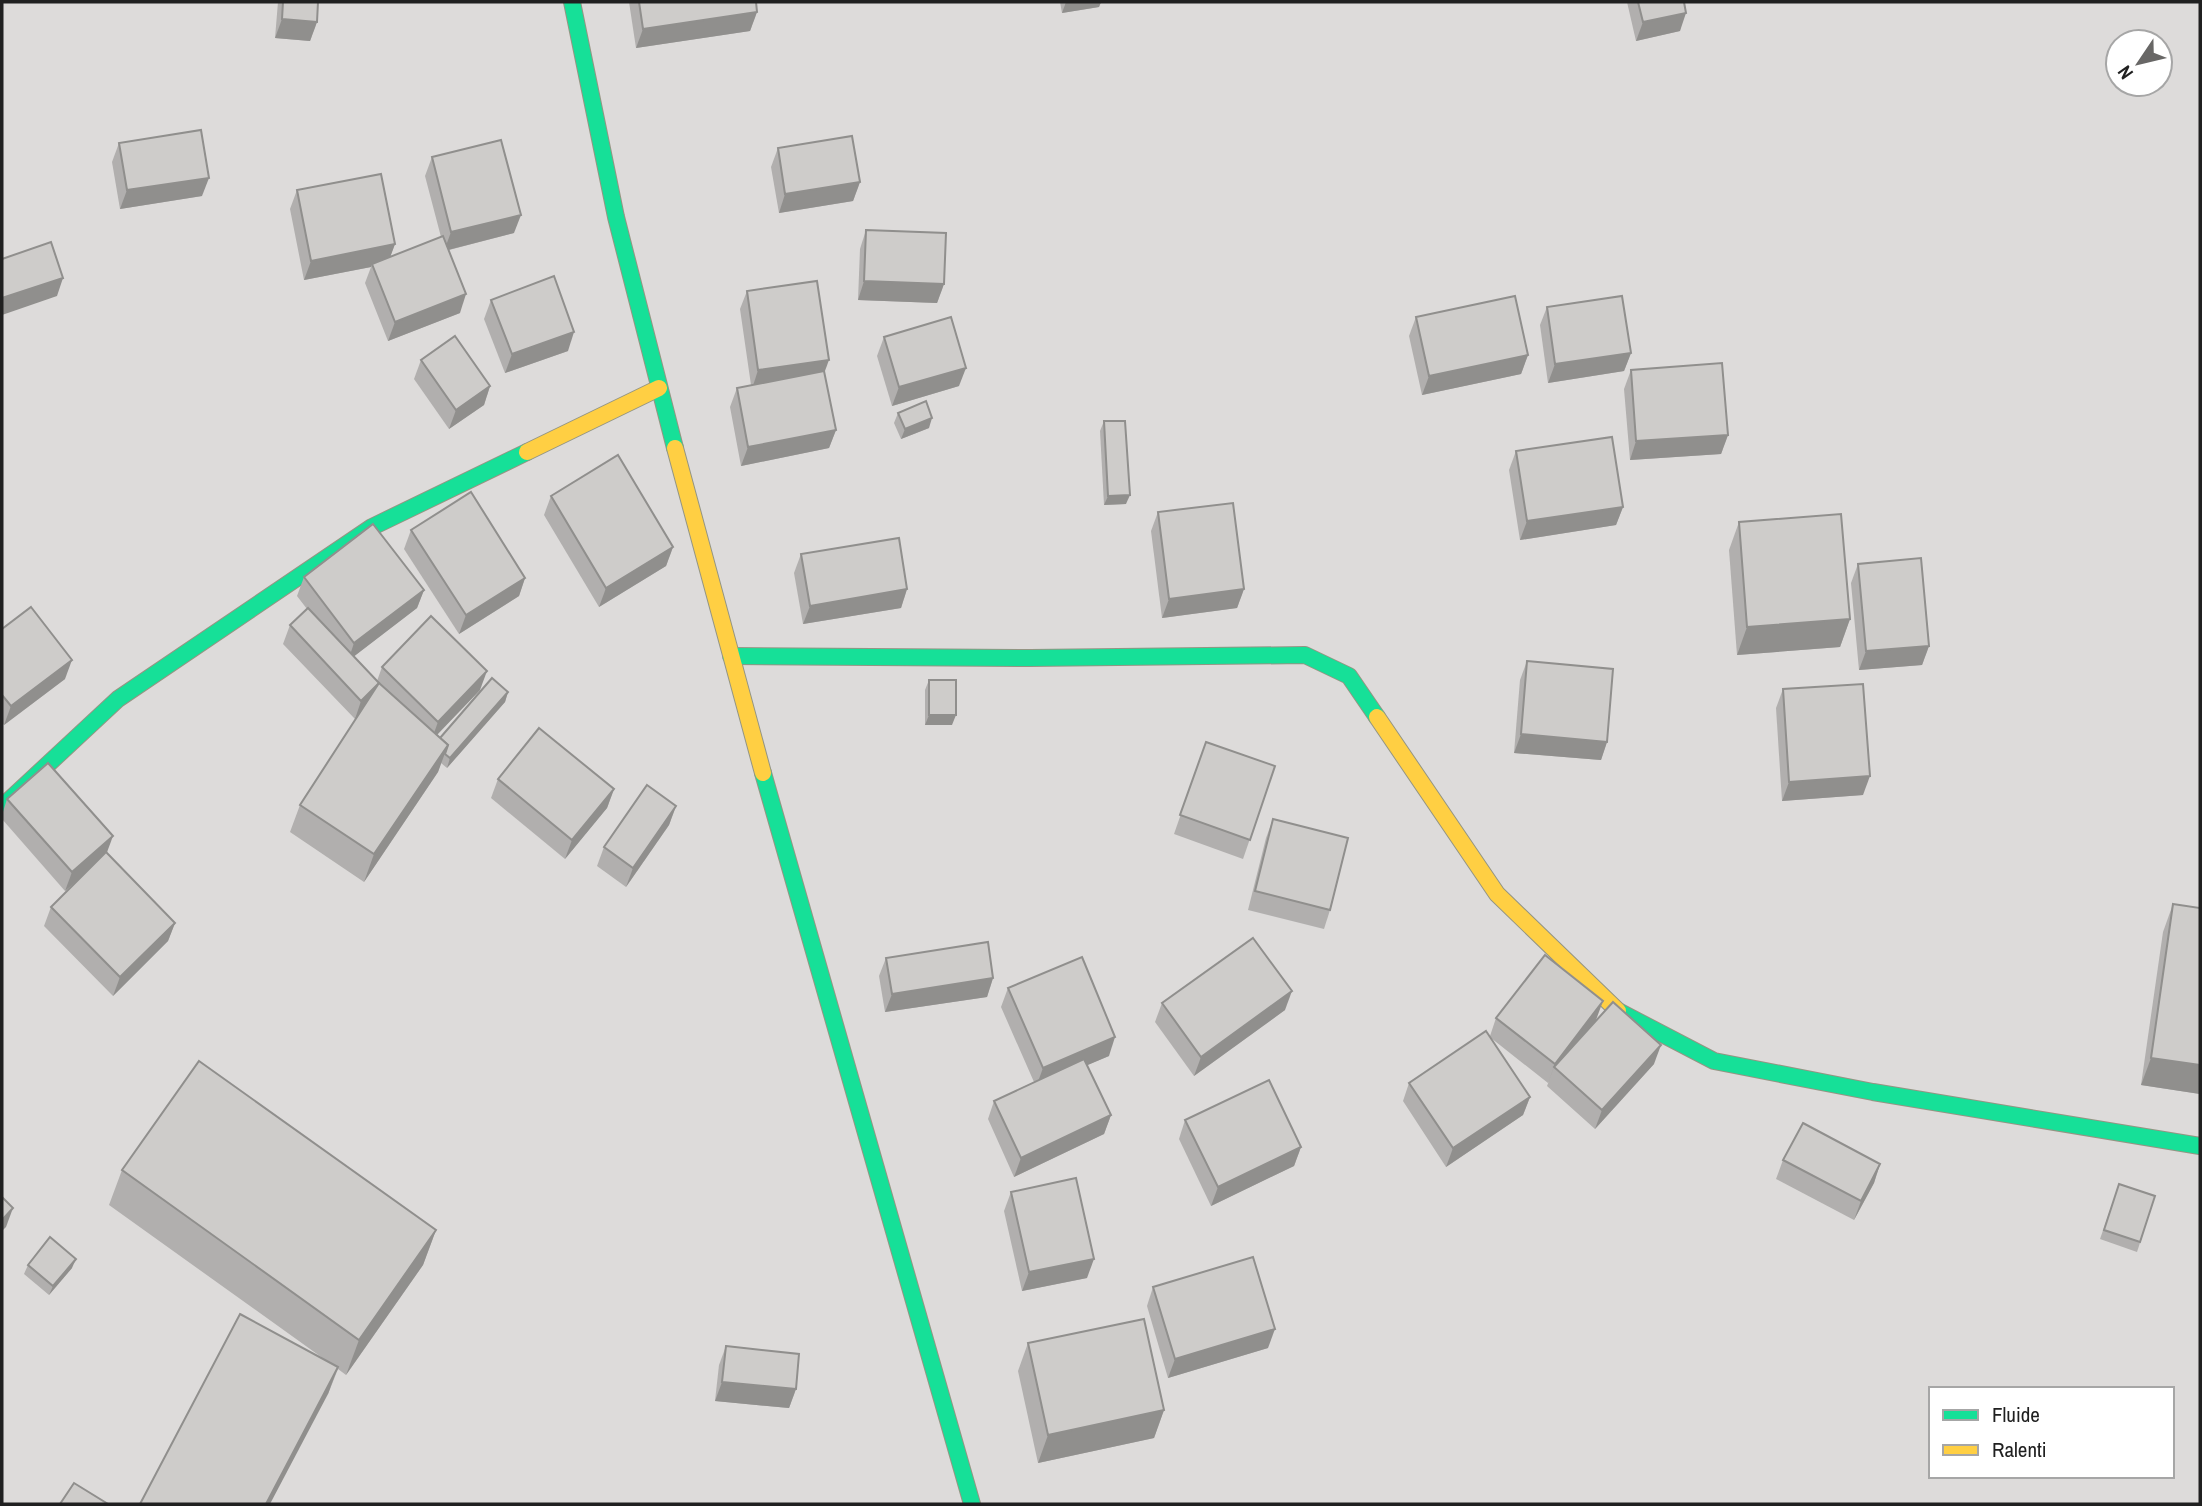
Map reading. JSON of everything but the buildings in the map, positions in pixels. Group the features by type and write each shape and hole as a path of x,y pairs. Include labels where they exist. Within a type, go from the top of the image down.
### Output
{"street":[{"path":"572,2 587,91 659,388 731,656 972,1504"},
{"path":"2,807 118,699 372,527 659,388"},
{"path":"731,656 1030,658 1305,655 1349,676 1497,894 1615,1009 1714,1061 1873,1092 2200,1146"}],"shaded area":[{"path":"2,2 2200,2 2200,1504 2,1504"}],"traffic: fast":[{"path":"572,2 616,217 675,448"},
{"path":"2,807 118,699 372,527 527,452"},
{"path":"731,656 1030,658 1305,655 1349,676 1377,717"},
{"path":"763,773 972,1504"},
{"path":"1618,1011 1714,1061 1873,1092 2200,1146"}],"traffic: slow":[{"path":"527,452 659,388"},
{"path":"675,448 763,773"},
{"path":"1377,717 1497,894 1618,1011"}]}
